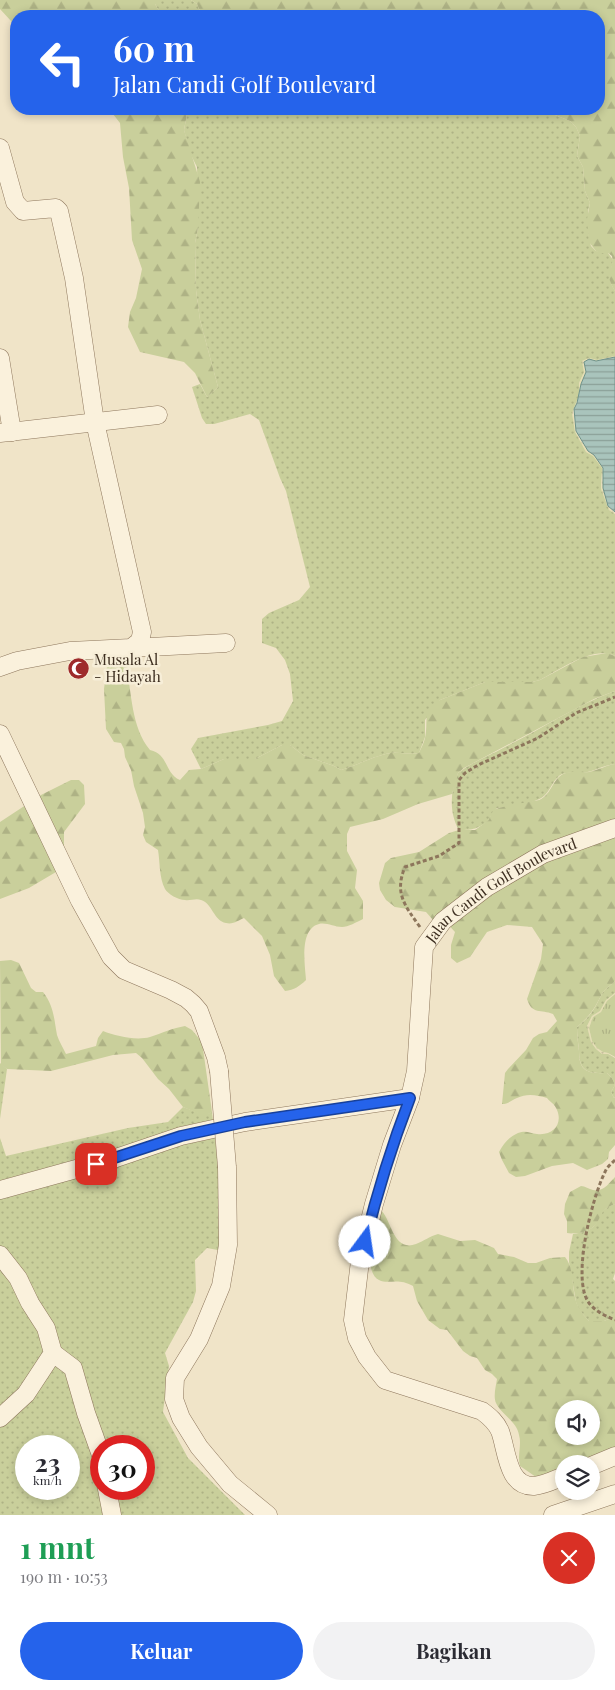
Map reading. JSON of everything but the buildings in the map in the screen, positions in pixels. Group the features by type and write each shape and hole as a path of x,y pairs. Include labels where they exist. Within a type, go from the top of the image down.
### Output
{"street":[{"path":"0,148 15,202 20,210 56,208 59,211 74,278 95,422 142,632 140,641 131,648"},
{"path":"0,358 6,432 158,415"},
{"path":"0,666 70,651 226,643"},
{"path":"0,734 80,901 111,957 124,970 179,994 193,1004 199,1011 216,1057 220,1071 227,1167 228,1245 226,1266 221,1286 199,1339 175,1378 174,1399 181,1418 199,1446 230,1484 268,1515"},
{"name":"Jalan Candi Golf Boulevard","path":"555,1479 532,1486 525,1485 517,1480 511,1470 500,1431 494,1420 482,1411 385,1380 367,1357 357,1338 353,1320 360,1260 374,1204 392,1145 410,1098 416,1072 424,947 428,939 452,913 487,887 525,864 543,854 615,828"},
{"path":"0,1190 116,1158 181,1136 245,1122 410,1098"},
{"path":"0,1255 18,1278 46,1328 53,1353 73,1368 94,1435"},
{"path":"0,1418 26,1394 53,1353"},
{"path":"600,1462 615,1456"},
{"path":"553,1515 615,1494"},
{"path":"109,1500 112,1515"}],"path":[{"path":"428,939 403,902 400,878 405,867 439,856 459,843 459,780 478,765 538,738 576,714 615,697"},
{"path":"615,1160 606,1169 592,1206 581,1271 588,1302 597,1311 615,1320"}],"shaded area":[{"path":"615,356 596,361 589,360 584,364 586,372 581,384 580,395 573,412 579,438 603,468 603,477 593,456 586,452 578,439 572,413 579,395 579,383 584,372 582,361 589,358 597,360"},
{"path":"603,477 603,489 608,506 615,514 609,510 601,489"},
{"path":"615,993 601,1012 593,1017 589,1028 592,1041 597,1048 615,1058 602,1054 596,1049 591,1042 587,1026 592,1016 600,1011 606,1000"}],"green space":[{"path":"0,0 155,0 158,10 10,10 10,20 0,9"},
{"path":"155,0 191,0 197,4 200,10 158,10"},
{"path":"191,0 615,0 615,291 609,279 612,256 608,253 596,251 589,242 587,219 590,203 585,191 583,167 577,156 580,136 576,127 570,121 555,115 605,115 605,10 200,10 197,4"},
{"path":"114,115 187,115 184,130 200,182 198,228 195,243 196,290 200,320 218,387 207,397 195,373 184,362 140,352 128,327 130,312 136,298 142,269 132,240 129,188 123,157 120,123"},
{"path":"187,115 555,115 570,121 576,127 580,136 577,156 583,167 585,191 590,203 588,211 591,246 596,251 608,253 613,260 610,278 615,291 615,356 597,360 589,358 582,361 584,372 579,383 579,395 572,413 575,432 586,452 593,456 602,468 601,489 609,510 615,514 615,656 607,653 587,656 540,680 532,682 485,682 440,700 425,720 425,737 419,753 384,754 341,770 303,755 290,745 282,745 255,759 224,759 201,769 191,749 198,738 282,721 293,701 290,674 285,660 276,648 262,643 262,619 269,613 299,600 310,587 286,491 259,420 250,414 214,424 206,424 202,418 192,387 200,384 207,397 218,387 200,320 196,290 197,167 190,153 184,130"},
{"path":"607,653 615,656 615,691 594,699 464,768 458,773 452,794 418,804 383,819 350,827 347,834 347,851 357,870 355,888 363,901 363,919 344,927 319,924 313,927 308,933 306,940 304,957 306,980 297,987 285,991 274,976 270,955 262,936 244,918 231,923 222,922 205,902 199,899 179,899 165,889 158,850 146,842 143,835 145,827 143,813 124,749 121,743 114,742 106,729 104,689 107,666 112,662 120,660 126,665 133,709 144,741 150,750 156,752 164,759 171,773 180,780 189,770 201,769 224,759 255,759 282,745 290,745 303,755 341,770 384,754 419,753 425,738 428,712 440,700 485,682 532,682 540,680 583,657"},
{"path":"615,691 615,764 582,773 562,774 541,798 522,804 497,808 490,817 490,820 482,825 472,829 459,830 452,809 453,787 458,773 573,710"},
{"path":"615,764 615,981 603,992 592,1011 577,1027 579,1058 583,1067 589,1072 607,1073 615,1085 611,1092 615,1097 615,1145 609,1152 608,1159 602,1164 587,1170 573,1163 552,1166 525,1176 516,1177 509,1173 499,1152 505,1143 512,1136 521,1132 548,1133 555,1128 559,1120 555,1106 547,1098 524,1095 502,1104 505,1073 526,1050 533,1038 547,1032 557,1021 553,1014 537,1011 531,1007 527,999 541,959 543,944 532,927 507,925 487,932 470,957 457,963 451,958 451,945 455,932 443,919 433,920 426,912 395,907 386,900 380,890 379,883 385,863 391,858 419,852 449,833 459,830 475,830 489,820 492,812 496,809 539,800 547,794 558,778 569,772 589,772"},
{"path":"71,780 79,780 84,785 85,804 64,832 64,848 56,872 29,888 0,899 0,822 41,795"},
{"path":"11,960 19,963 31,988 36,992 43,992 47,997 53,1013 57,1035 66,1054 96,1046 98,1038 103,1031 120,1036 144,1038 185,1026 192,1030 202,1042 212,1112 205,1116 183,1107 136,1053 113,1055 51,1071 7,1069 1,1065 0,961"},
{"path":"615,981 615,993 606,1000 600,1011 592,1016 587,1026 591,1042 596,1049 602,1054 608,1054 615,1058 615,1085 607,1073 589,1072 583,1067 579,1057 577,1027 590,1015 603,992"},
{"path":"615,994 615,1057 597,1048 592,1041 589,1028 593,1017 601,1012 607,1001"},
{"path":"0,1063 7,1069 0,1119"},
{"path":"615,1085 615,1097 614,1098 611,1092"},
{"path":"183,1107 205,1115 212,1112 221,1189 223,1251 207,1248 195,1260 196,1291 193,1302 165,1353 169,1366 163,1412 188,1458 245,1515 0,1515 0,1138 6,1156 128,1128 168,1122"},
{"path":"615,1177 615,1204 608,1207 593,1227 587,1231 567,1233 567,1221 564,1214 565,1204 570,1192 581,1186 600,1190"},
{"path":"615,1204 615,1273 613,1279 615,1281 615,1318 604,1321 589,1321 579,1310 576,1302 569,1262 573,1234 591,1229 607,1207"},
{"path":"382,1211 394,1235 403,1244 416,1244 438,1234 460,1241 475,1240 494,1248 498,1254 514,1257 528,1263 565,1257 571,1268 576,1302 582,1313 589,1321 604,1321 615,1318 615,1454 600,1460 600,1455 555,1455 555,1475 536,1477 520,1466 518,1430 498,1407 495,1400 497,1379 485,1370 477,1358 463,1351 447,1330 440,1329 428,1320 417,1301 413,1286 402,1282 379,1280 374,1275 371,1267 370,1247 375,1225"}],"water":[{"path":"615,357 615,512 608,506 603,488 603,468 594,455 588,451 576,431 574,409 586,372 584,362 589,359 596,361"}],"place":[{"name":"Musala Al - Hidayah","path":"78,668"}],"route":[{"path":"96,1164 181,1136 245,1122 410,1098 392,1145 374,1204 365,1242"}]}
